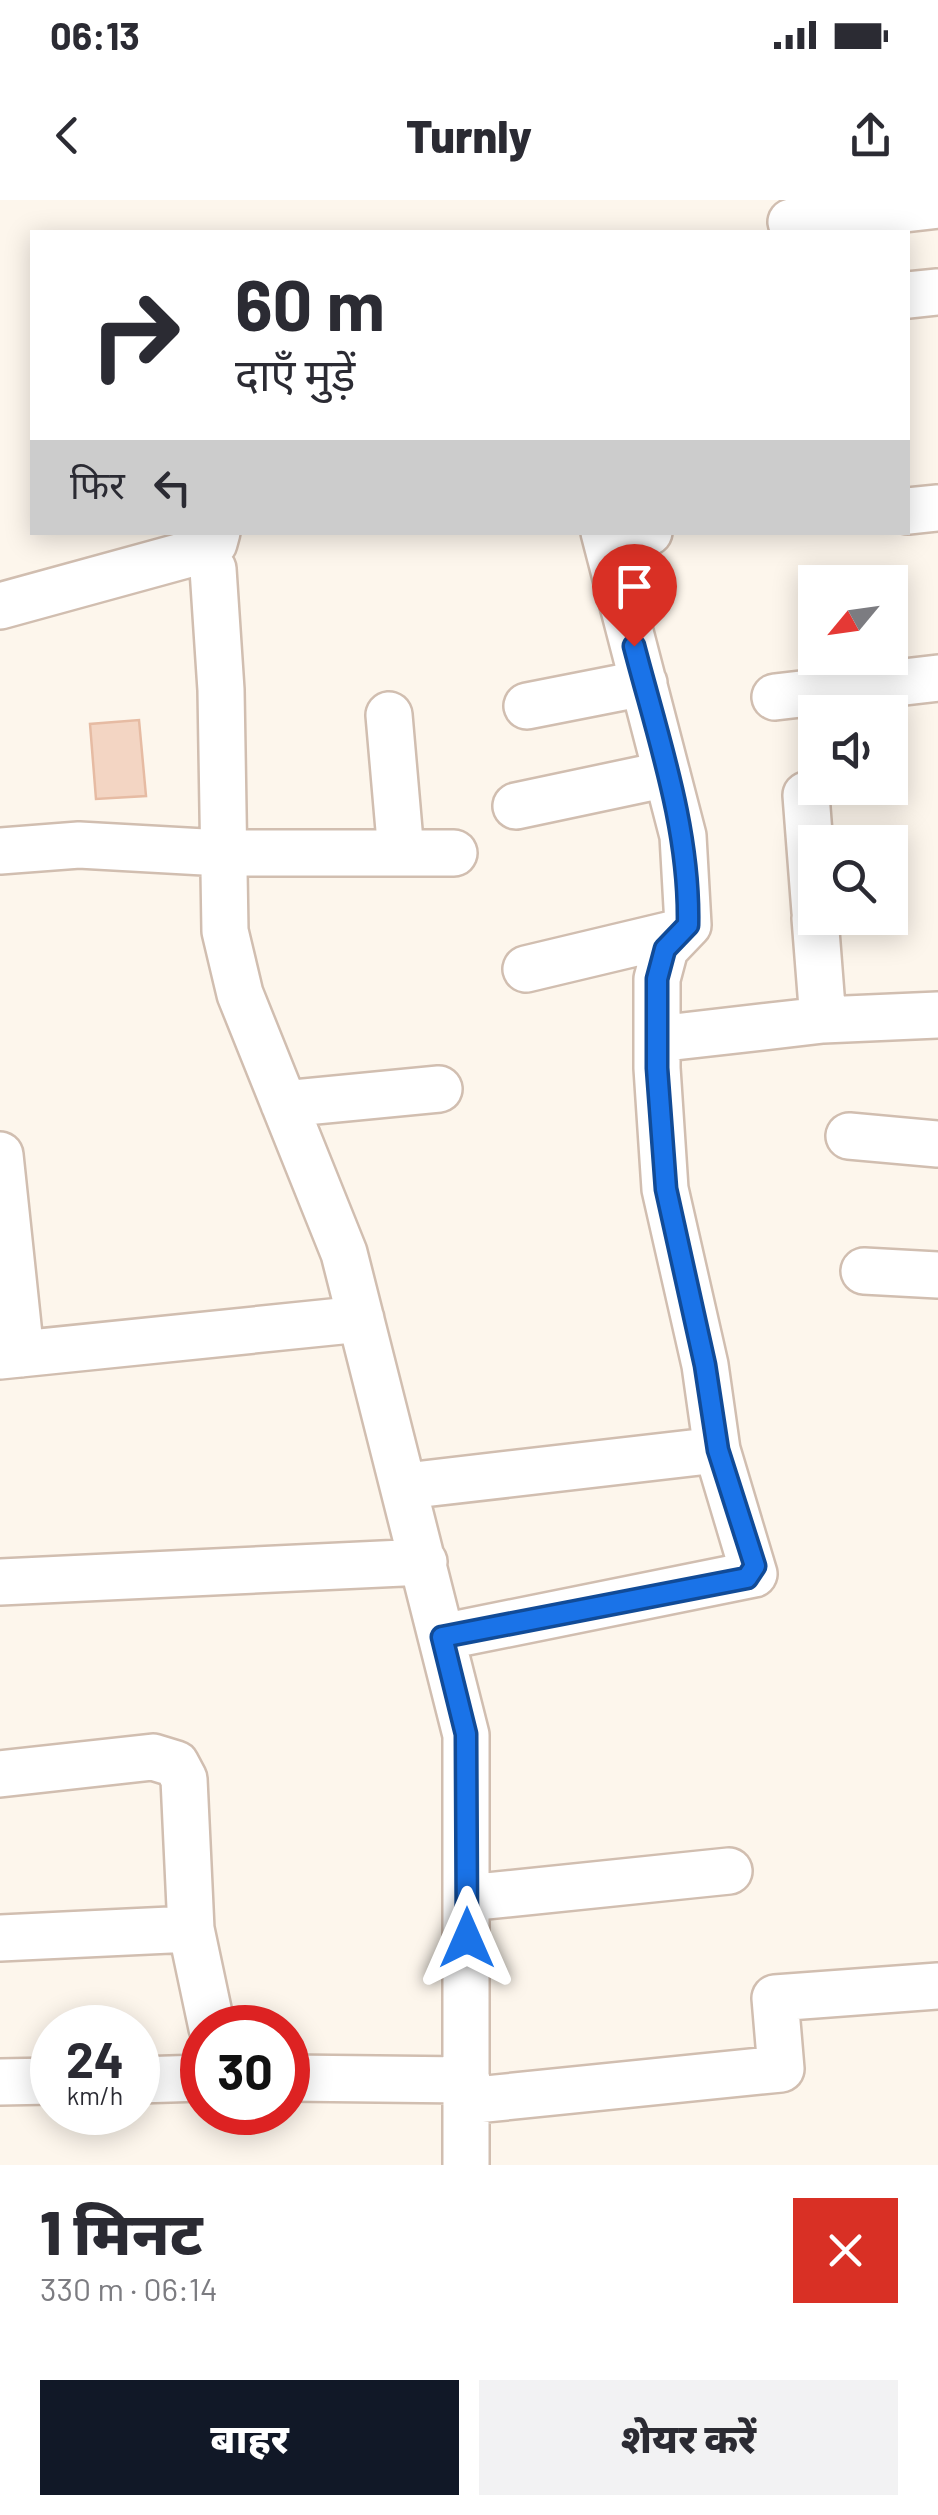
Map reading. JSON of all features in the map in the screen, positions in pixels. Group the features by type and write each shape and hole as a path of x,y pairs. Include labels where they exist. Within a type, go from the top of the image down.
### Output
{"street":[{"path":"791,222 915,204"},
{"path":"910,295 938,292"},
{"path":"910,510 938,508"},
{"path":"442,1637 754,1574 718,1450 705,1365 666,1189 657,979 665,949 688,925 683,836 644,683 620,535"},
{"path":"0,606 214,544 221,690 224,931 240,994 344,1253 466,1734 466,2165"},
{"path":"775,697 938,678"},
{"path":"527,706 644,683"},
{"path":"389,715 401,853"},
{"path":"516,806 667,774"},
{"path":"0,851 79,845 222,853 454,854"},
{"path":"526,969 681,932"},
{"path":"817,935 823,1020"},
{"path":"657,1039 823,1020 938,1015"},
{"path":"284,1104 439,1089"},
{"path":"849,1136 938,1144"},
{"path":"0,1156 11,1355 362,1319"},
{"path":"864,1271 938,1275"},
{"path":"406,1486 718,1450"},
{"path":"0,1582 424,1562"},
{"path":"0,1774 154,1757 176,1764 184,1780 191,1929 207,2005"},
{"path":"467,1898 729,1871"},
{"path":"0,1938 191,1929"},
{"path":"310,2080 466,2091 780,2068 775,1998 938,1986"},
{"path":"0,2082 30,2082"}],"building":[{"path":"139,720 146,796 96,799 90,724"}],"route":[{"path":"467,1938 466,1734 442,1637 754,1574 755,1566 718,1450 705,1365 666,1189 657,1068 657,979 665,949 688,925 688,900 683,836 634,646"}]}
